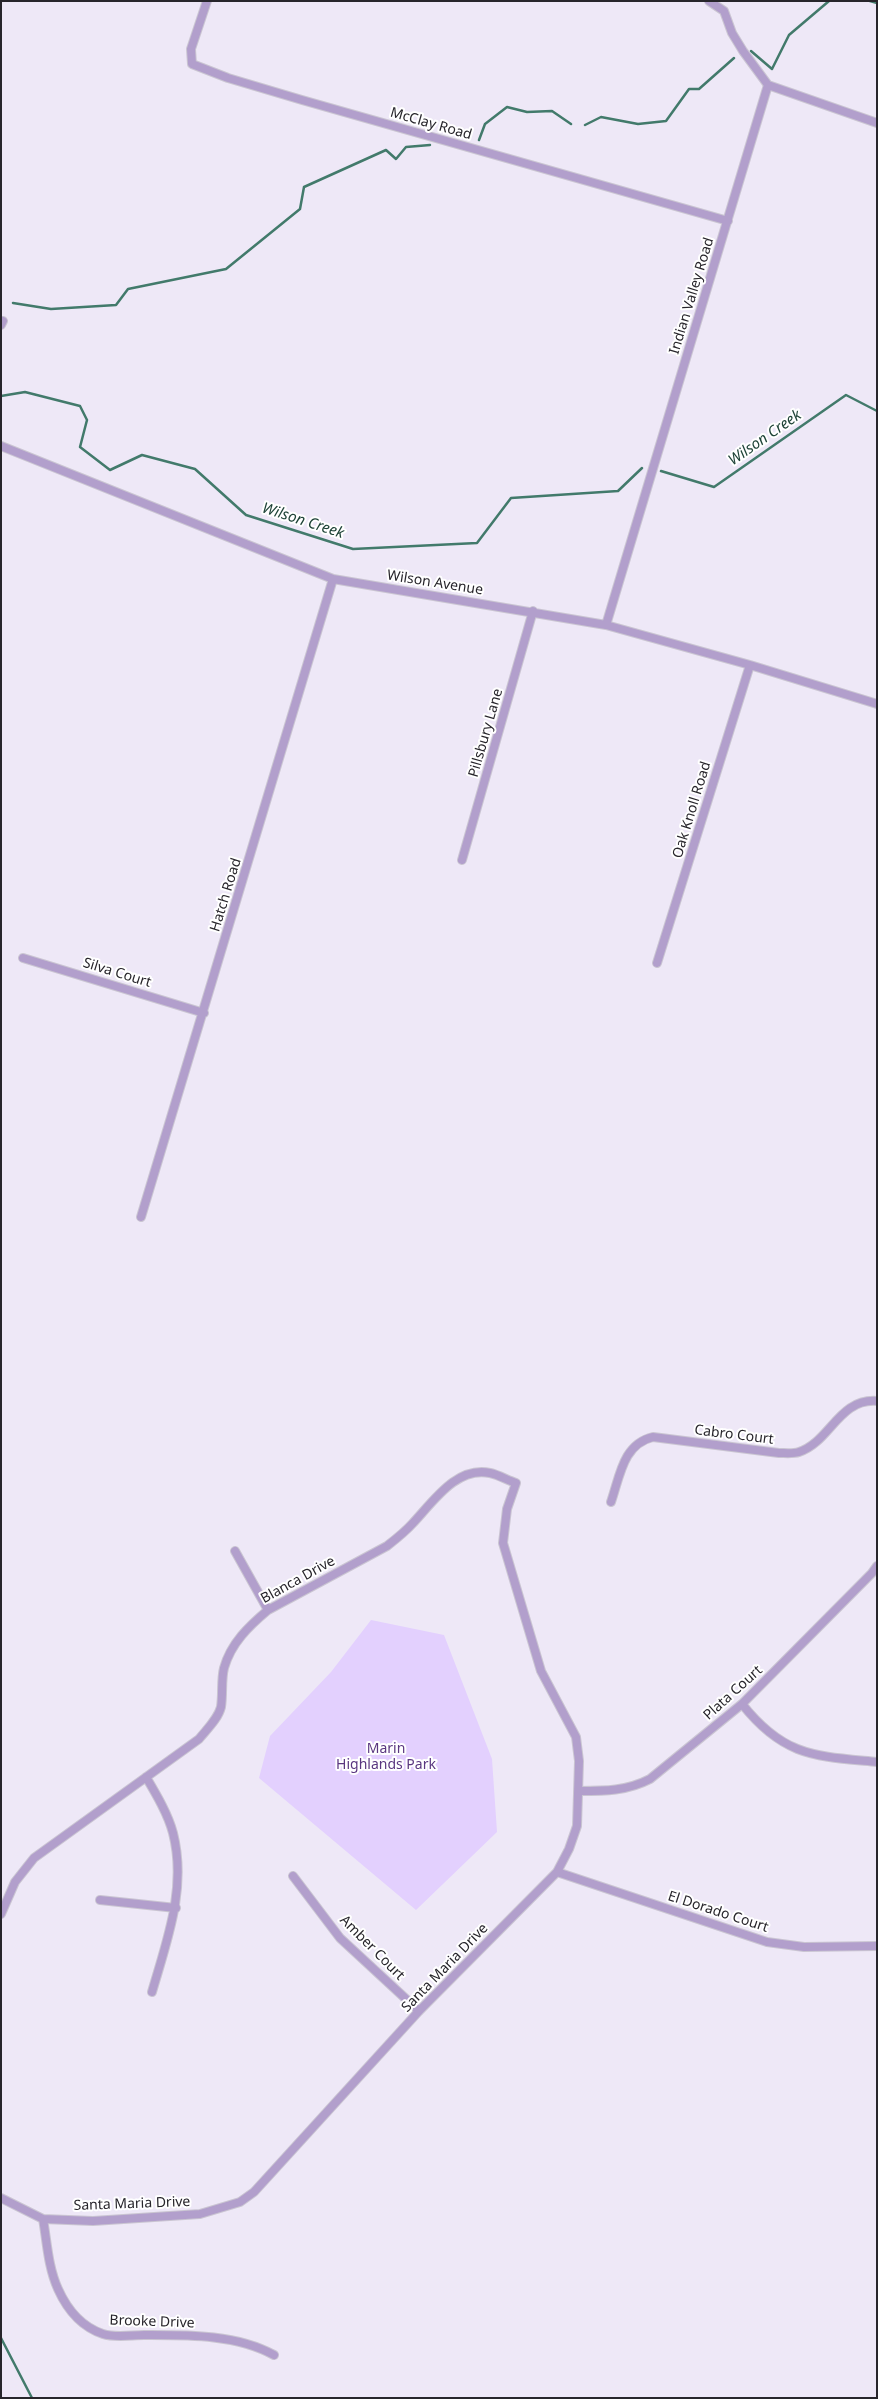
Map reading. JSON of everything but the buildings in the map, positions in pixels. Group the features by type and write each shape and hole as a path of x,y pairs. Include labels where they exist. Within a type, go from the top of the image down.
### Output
{"street":[{"name":"McClay Road","path":"208,1 191,49 192,64 228,78 302,100 728,221"},
{"path":"709,1 724,11 732,33 742,51 768,85 877,123"},
{"name":"Indian Valley Road","path":"606,625 768,85"},
{"name":"Wilson Avenue","path":"1,446 334,579 533,611 606,625 750,665 877,704"},
{"name":"Hatch Road","path":"142,1217 334,579"},
{"name":"Pillsbury Lane","path":"462,860 533,611"},
{"name":"Oak Knoll Road","path":"657,963 750,665"},
{"name":"Silva Court","path":"23,958 204,1013"},
{"name":"Cabro Court","path":"612,1502 630,1449 645,1439 653,1437 779,1453 798,1452 818,1440 843,1413 857,1404 877,1401"},
{"name":"Blanca Drive","path":"1,1914 15,1882 34,1858 200,1739 214,1721 220,1708 224,1669 230,1652 241,1635 268,1610 387,1546 402,1534 452,1482 472,1474 489,1473 516,1482"},
{"name":"Santa Maria Drive","path":"1,2198 44,2219 94,2221 200,2214 240,2202 254,2192 419,2011 557,1872 569,1849 577,1826 579,1791 576,1737 541,1671 504,1543 507,1509 516,1482"},
{"path":"235,1551 268,1610"},
{"name":"Plata Court","path":"579,1791 616,1790 635,1787 650,1779 742,1704 877,1566"},
{"path":"742,1704 755,1720 778,1739 801,1752 816,1756 877,1762"},
{"path":"146,1778 173,1833 178,1864 176,1908 152,1992"},
{"name":"El Dorado Court","path":"557,1872 767,1942 804,1947 877,1946"},
{"name":"Amber Court","path":"293,1876 340,1938 419,2011"},
{"path":"100,1900 176,1908"},
{"name":"Brooke Drive","path":"44,2219 49,2258 58,2290 78,2319 89,2327 109,2334 190,2335 256,2345 274,2355"}],"green space":[{"name":"Marin Highlands Park","path":"371,1620 444,1635 492,1759 497,1832 416,1910 259,1778 270,1736 331,1672"}],"waterway":[{"path":"751,51 772,69 789,35 829,1"},
{"path":"870,1 877,3"},
{"path":"585,125 601,117 638,124 666,121 689,89 699,89 734,58"},
{"path":"479,140 485,124 507,107 527,112 552,111 571,124"},
{"path":"13,303 51,309 116,305 128,289 226,269 300,209 304,187 386,150 396,159 406,147 430,145"},
{"name":"Wilson Creek","path":"1,396 25,392 80,406 87,420 80,447 110,470 142,455 195,469 246,515 353,549 477,543 511,498 618,491 642,468"},
{"name":"Wilson Creek","path":"661,471 714,487 846,395 877,411"},
{"path":"1,2338 32,2398"}]}
